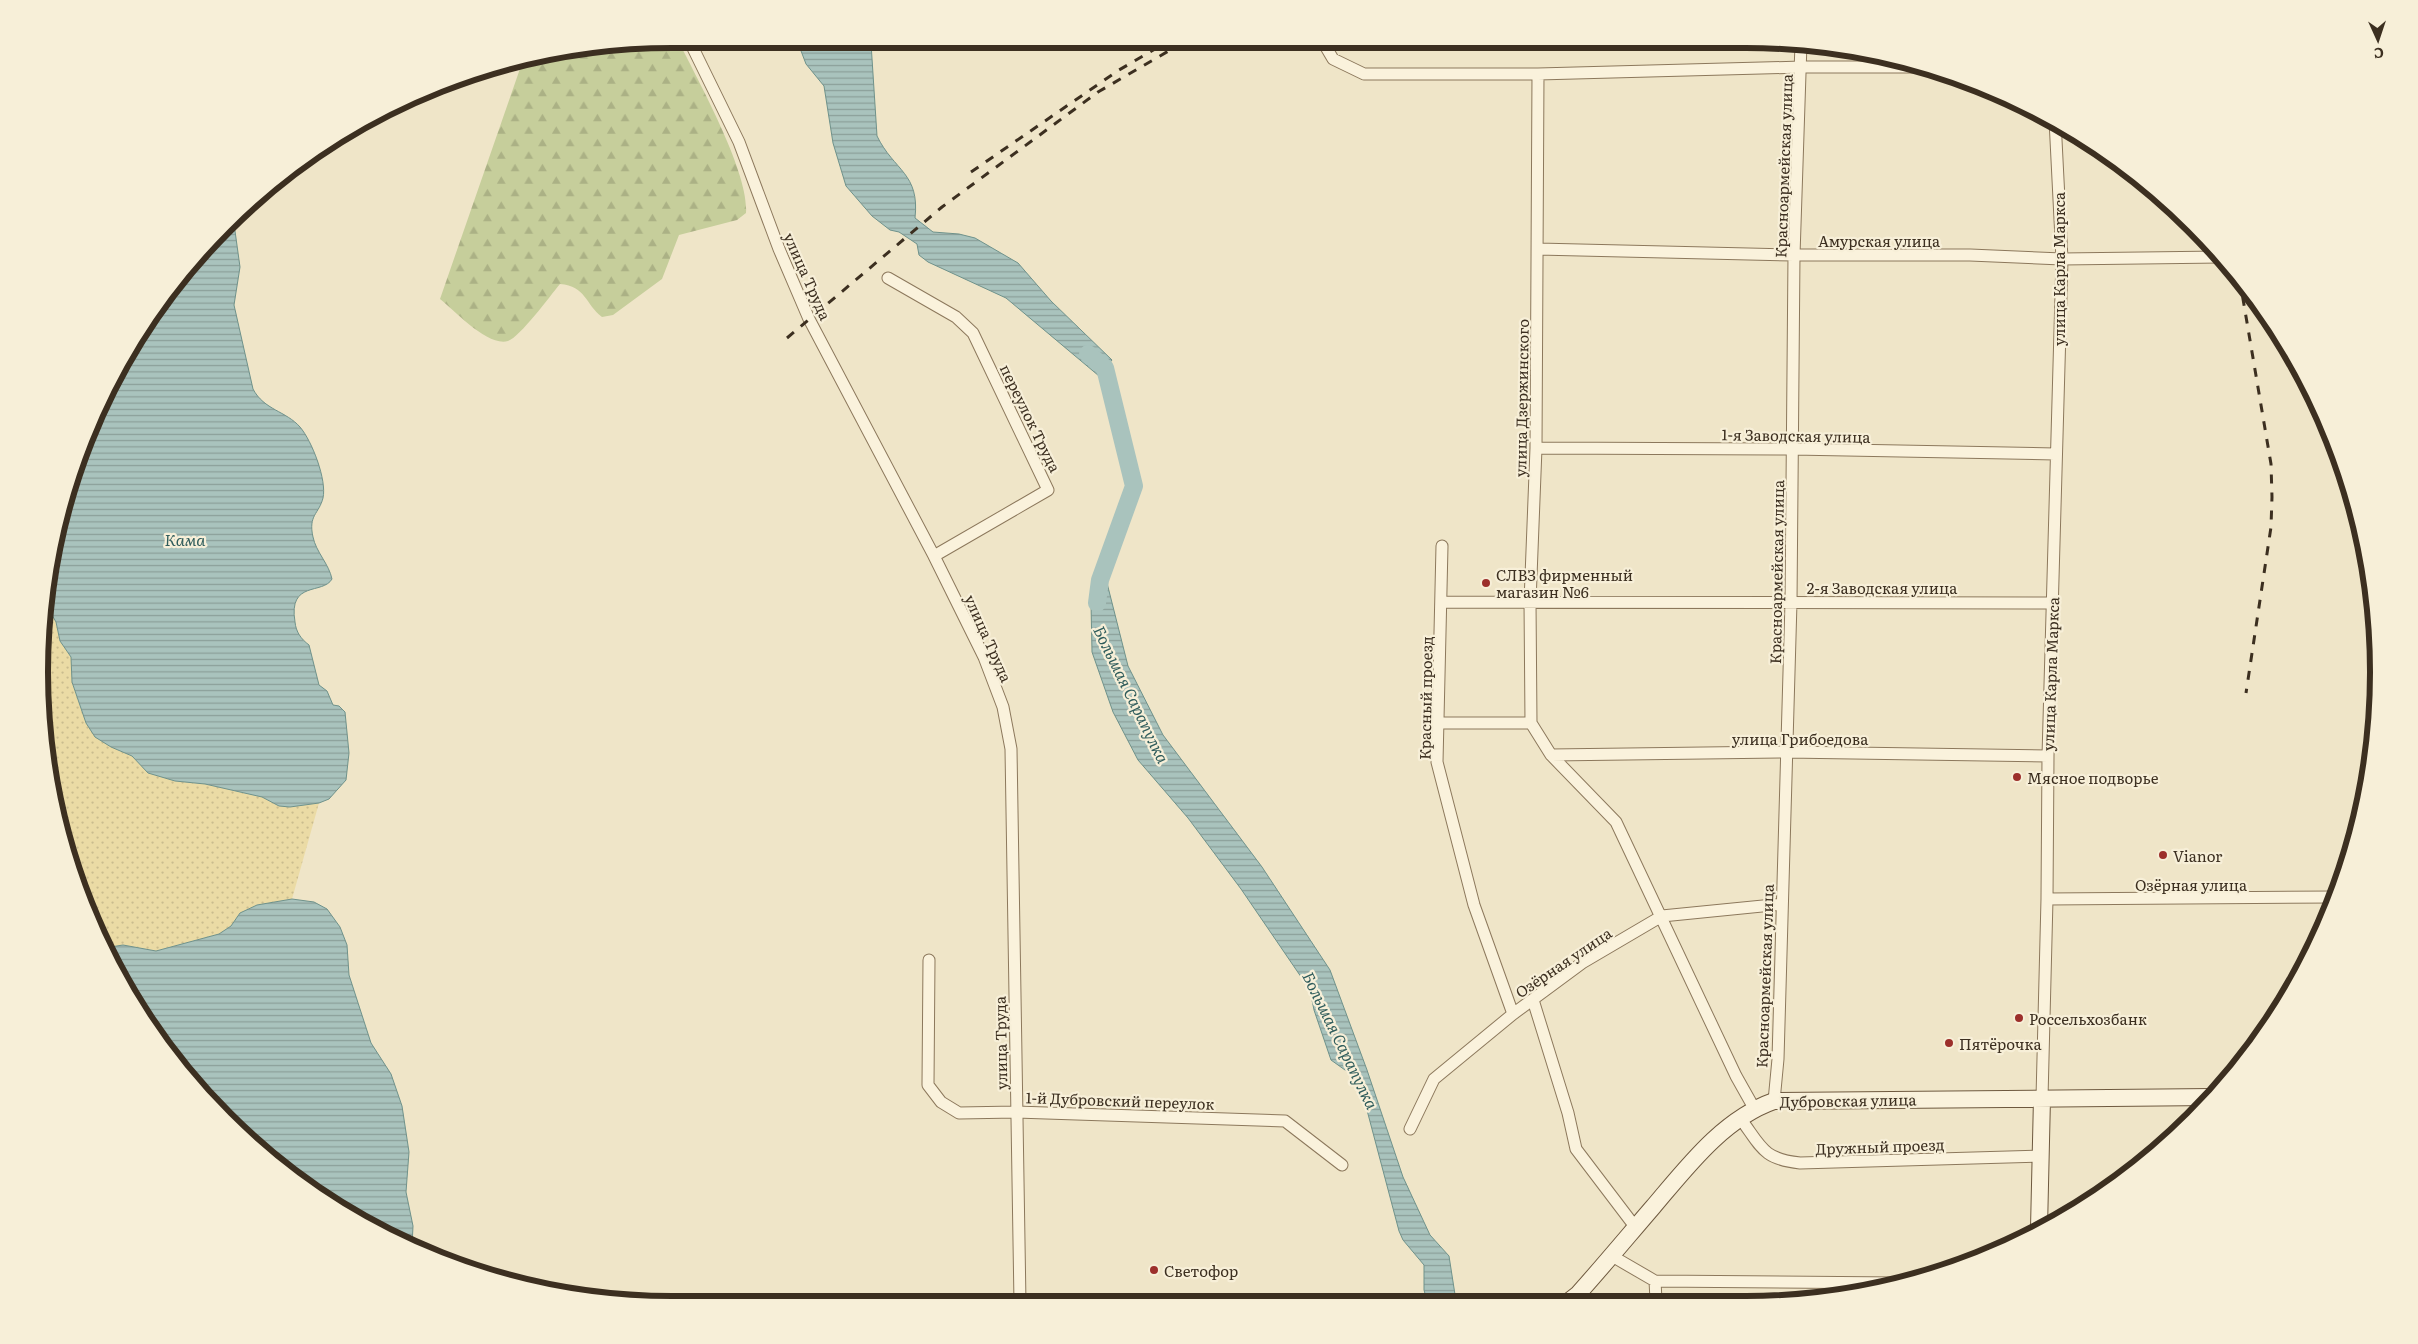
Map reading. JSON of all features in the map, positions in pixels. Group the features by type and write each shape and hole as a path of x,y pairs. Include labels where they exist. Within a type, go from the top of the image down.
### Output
{"main road":[{"name":"Дубровская улица","path":"1574,1296 1612,1256 1683,1172 1716,1138 1754,1108 1774,1101 2205,1096"},
{"name":"улица Карла Маркса","path":"2038,1223 2042,1098"}],"street":[{"name":"улица Труда","path":"693,48 739,142 779,250 809,319 934,556 984,657 1003,708 1011,749 1020,1296"},
{"path":"1327,48 1333,59 1364,74 1538,74 1802,67 1900,67"},
{"name":"Красноармейская улица","path":"1774,1101 1778,1058 1791,602 1794,256 1801,50"},
{"name":"улица Дзержинского","path":"1531,723 1530,602 1536,448 1538,74"},
{"name":"улица Карла Маркса","path":"2042,1098 2047,900 2048,756 2062,260 2055,130"},
{"name":"Амурская улица","path":"1538,249 1794,256 1970,255 2062,260 2213,257"},
{"name":"переулок Труда","path":"888,278 956,317 973,333 1048,490 934,556"},
{"name":"1-я Заводская улица","path":"1536,448 1792,449 2056,454"},
{"name":"Красный проезд","path":"1442,546 1437,762 1474,905 1513,1014"},
{"name":"2-я Заводская улица","path":"1441,602 2052,603"},
{"path":"1439,723 1531,723 1551,755 1616,822 1736,1076 1754,1108"},
{"name":"улица Грибоедова","path":"1551,755 1787,752 2048,756"},
{"name":"Озёрная улица","path":"2047,900 2328,897"},
{"name":"Озёрная улица","path":"1410,1129 1434,1079 1513,1014 1582,963 1662,916 1782,904"},
{"name":"1-й Дубровский переулок","path":"929,960 928,1085 941,1102 959,1113 1016,1112 1285,1121 1342,1165"},
{"path":"1533,1000 1568,1113 1576,1149 1636,1228"},
{"name":"Дружный проезд","path":"1740,1118 1767,1153 1779,1161 1800,1163 2040,1156"},
{"path":"1612,1256 1655,1281 1877,1283"},
{"path":"1655,1281 1656,1296"}],"green space":[{"path":"682,48 721,128 740,175 745,196 746,213 737,220 679,235 662,279 613,315 602,317 575,288 560,284 520,332 508,341 500,341 491,339 472,327 440,299 521,66 550,59 590,53 631,49"}],"sand":[{"path":"51,615 56,622 60,641 71,657 72,682 86,723 111,747 132,756 148,773 175,781 205,784 262,797 279,806 290,807 319,803 292,899 257,905 240,913 231,926 219,934 156,951 123,945 111,947 95,911 69,834 59,794 49,713 48,672"}],"water":[{"path":"800,48 871,48 877,136 910,182 916,203 915,218 933,232 959,234 975,238 1018,263 1051,301 1112,360 1099,376 1006,298 928,262 919,255 917,244 899,232 890,230 872,216 846,186 833,143 824,86 806,64"},
{"name":"Кама","path":"233,227 240,267 234,305 253,389 263,402 288,417 305,433 321,471 324,490 323,498 313,519 312,530 315,542 332,579 328,584 301,594 294,609 295,622 299,635 309,645 319,685 327,691 333,705 339,706 345,712 349,753 346,780 329,799 319,803 290,807 279,806 262,797 205,784 175,781 148,773 132,756 111,747 95,737 86,723 72,682 71,657 60,641 56,622 52,615 53,590 59,550 69,510 95,433 112,396 131,360 153,325 202,260"},
{"path":"1098,579 1107,583 1128,666 1163,735 1262,867 1330,970 1367,1070 1403,1177 1430,1235 1449,1256 1455,1296 1426,1296 1424,1265 1403,1240 1399,1231 1359,1080 1331,1060 1314,1010 1310,990 1241,889 1188,818 1138,760 1113,712 1092,652 1091,603"},
{"path":"292,899 314,902 327,909 340,927 347,945 349,975 371,1043 391,1074 402,1106 409,1152 406,1192 413,1226 412,1240 360,1213 325,1191 260,1142 230,1114 202,1084 153,1019 131,984 111,947 123,945 156,951 219,934 231,926 240,913 257,905"}],"waterway":[{"name":"Большая Сарапулка","path":"1088,354 1105,368 1134,486 1100,580 1097,603"}],"railway":[{"path":"971,172 1119,70 1157,48"},
{"path":"787,338 942,207 1098,92 1174,48"},
{"path":"2242,293 2271,464 2272,497 2271,527 2246,693"}],"place":[{"name":"СЛВЗ фирменный магазин №6","path":"1486,583"},
{"name":"Мясное подворье","path":"2017,777"},
{"name":"Vianor","path":"2163,855"},
{"name":"Россельхозбанк","path":"2019,1018"},
{"name":"Пятёрочка","path":"1949,1043"},
{"name":"Светофор","path":"1154,1270"}]}
